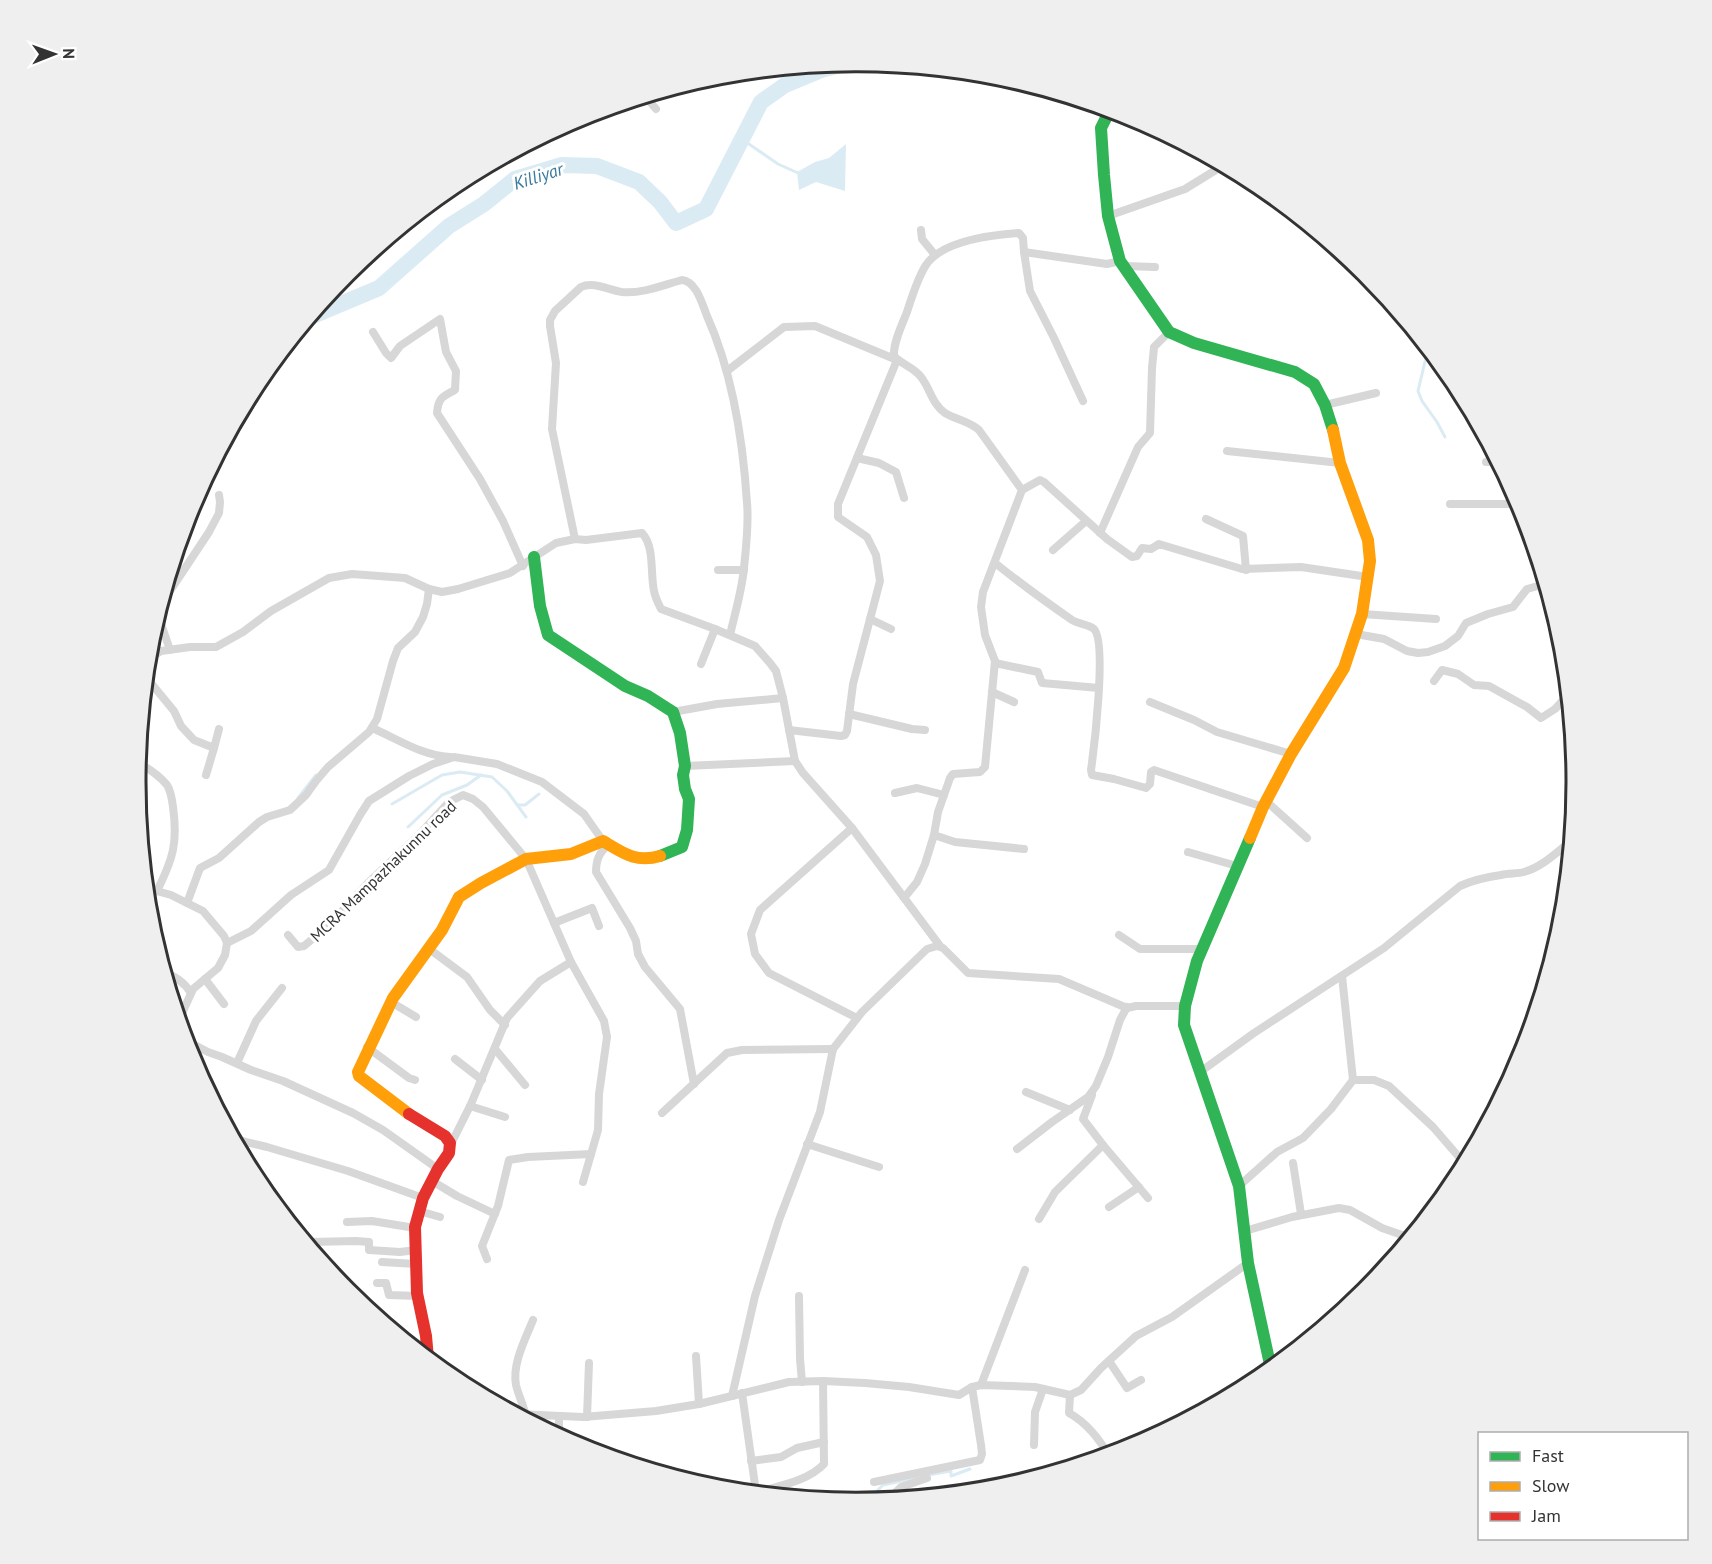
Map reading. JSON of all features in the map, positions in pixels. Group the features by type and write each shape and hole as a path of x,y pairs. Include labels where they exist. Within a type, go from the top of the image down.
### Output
{"street":[{"path":"651,103 656,109"},
{"path":"1106,118 1101,128 1108,216 1122,263 1169,332 1194,343 1295,372 1314,384 1325,405 1335,435 1340,463 1368,540 1370,561 1362,614 1344,668 1291,754 1264,804 1197,961 1185,1006 1184,1025 1239,1186 1248,1263 1269,1359"},
{"path":"1108,216 1185,189 1216,170"},
{"path":"921,230 922,239 934,255"},
{"path":"897,360 894,351 905,318 920,276 934,255 956,244 1019,233 1023,238 1030,291 1083,401"},
{"path":"1024,252 1107,264 1122,263 1155,267"},
{"path":"575,539 552,429 556,363 550,320 555,311 586,285 636,292 682,280 687,281 694,287 718,341 737,417 747,506 744,570 730,635"},
{"path":"373,332 391,358 400,346 440,319 446,352 456,371 455,390 444,395 438,404 437,413 484,487 503,521 523,566"},
{"path":"727,371 784,327 815,326 910,367 922,378 940,409 980,430 1022,490"},
{"path":"1100,533 1138,447 1150,433 1154,347 1169,332"},
{"path":"789,730 841,736 847,731 853,684 880,581 876,555 867,537 838,517 838,504 897,360"},
{"path":"1325,405 1376,393"},
{"path":"1227,451 1340,463"},
{"path":"857,458 879,463 896,472 904,498"},
{"path":"904,898 921,873 934,835 938,812 953,774 980,772 985,767 995,663 985,636 981,601 1022,490 1041,481 1132,558 1137,556 1142,548 1150,549 1159,544 1246,570 1301,567 1368,577"},
{"path":"173,587 219,513 219,495"},
{"path":"1450,504 1509,504"},
{"path":"1206,519 1244,536 1246,570"},
{"path":"1053,550 1086,521"},
{"path":"158,653 190,647 216,647 243,632 271,611 329,578 352,574 405,578 442,592 497,578 523,566 556,543 642,533 646,537 654,591 661,609 755,646 771,663 776,671 783,698 795,761 802,773 852,828 940,946 968,973 1059,979 1127,1007 1185,1006"},
{"path":"372,728 421,752 497,764 542,782 584,814 606,843 625,855 650,860 682,848 687,830 689,799 683,775 685,766 680,733 673,712 648,696 625,686 548,635 540,606 534,557"},
{"path":"995,563 1074,622 1094,629 1097,635 1099,688 1092,775 1146,788 1150,784 1151,772 1154,770 1264,804 1307,838"},
{"path":"718,570 744,570"},
{"path":"1356,634 1384,639 1407,651 1428,652 1445,646 1458,636 1466,623 1513,607 1527,589 1538,586"},
{"path":"187,903 200,868 219,858 259,822 290,810 306,795 328,767 366,736 377,719 398,648 415,632 423,617 429,589"},
{"path":"1362,614 1436,618"},
{"path":"870,619 891,629"},
{"path":"163,629 170,650"},
{"path":"701,664 715,629"},
{"path":"995,663 1038,672 1042,683 1099,688"},
{"path":"1434,681 1442,670 1458,674 1474,685 1489,686 1527,707 1541,718 1561,702"},
{"path":"153,686 174,711 181,726 194,740 214,748"},
{"path":"992,692 1014,702"},
{"path":"673,712 717,704 783,698"},
{"path":"1150,702 1218,732 1291,754"},
{"path":"849,714 925,730"},
{"path":"206,775 219,729"},
{"path":"228,943 251,931 291,895 329,870 369,801 409,776 454,757"},
{"path":"685,766 795,761"},
{"path":"147,767 168,786 172,798 176,839 172,857 157,891 171,895 207,914 228,943 218,968 198,983 182,1005"},
{"path":"895,793 917,788 944,795"},
{"name":"MCRA Mampazhakunnu road","path":"288,935 298,947 304,946 329,925 449,802 463,795 483,807 526,859 571,962 604,1021 606,1029 604,1066 599,1094 598,1130 584,1182"},
{"path":"852,828 760,910 751,934 755,954 769,973 857,1018"},
{"path":"934,835 955,842 1024,849"},
{"path":"450,1146 445,1136 397,1106 359,1076 359,1068 368,1047 392,1002 442,930 459,897 526,859 571,854 606,843"},
{"path":"606,843 596,864 596,872 630,928 645,968 680,1009 694,1084"},
{"path":"1200,1072 1384,948 1460,886 1470,881 1502,874 1524,872 1536,867 1562,848"},
{"path":"1188,852 1238,866"},
{"path":"554,923 592,908 599,926"},
{"path":"1119,935 1140,949 1203,948"},
{"path":"732,1396 755,1296 779,1220 820,1112 833,1049 857,1018 927,949 940,946"},
{"path":"428,948 467,977 490,1010 505,1025"},
{"path":"427,1347 418,1296 415,1228 423,1198 449,1153 450,1146 482,1080 507,1018 540,981 571,962"},
{"path":"173,976 185,984 191,993"},
{"path":"1239,1186 1277,1152 1303,1138 1353,1080 1342,976"},
{"path":"205,979 224,1004"},
{"path":"237,1063 256,1021 282,988"},
{"path":"392,1002 416,1017"},
{"path":"1127,1007 1083,1119 1148,1198"},
{"path":"197,1046 353,1113 383,1130 438,1169"},
{"path":"368,1047 409,1078 415,1080"},
{"path":"495,1048 525,1084"},
{"path":"662,1113 727,1053 833,1049"},
{"path":"455,1059 482,1080"},
{"path":"1353,1080 1374,1080 1389,1086 1433,1127 1459,1156"},
{"path":"1017,1149 1088,1097 1094,1089"},
{"path":"1026,1092 1070,1110"},
{"path":"470,1106 505,1117"},
{"path":"244,1141 348,1171 423,1198"},
{"path":"807,1144 879,1167"},
{"path":"1039,1219 1055,1192 1103,1145"},
{"path":"487,1259 482,1246 498,1206 509,1160 591,1154"},
{"path":"1293,1164 1301,1214"},
{"path":"432,1181 495,1214"},
{"path":"1109,1207 1139,1187"},
{"path":"1245,1231 1301,1214 1339,1208 1350,1210 1382,1228 1402,1235"},
{"path":"419,1211 440,1217"},
{"path":"347,1222 372,1221 415,1228"},
{"path":"316,1242 369,1242 369,1250 400,1252 416,1250"},
{"path":"382,1262 416,1264"},
{"path":"533,1414 587,1417 656,1411 699,1404 789,1382 909,1387 958,1395 977,1386 1035,1387 1070,1395 1081,1390 1136,1336 1172,1317 1248,1263"},
{"path":"874,1482 980,1460 982,1454 977,1386 1025,1270"},
{"path":"377,1283 386,1283 389,1295 418,1296"},
{"path":"799,1296 802,1382"},
{"path":"520,1407 516,1372 533,1320"},
{"path":"696,1356 699,1404"},
{"path":"1109,1361 1127,1388 1141,1380"},
{"path":"587,1417 589,1363"},
{"path":"774,1487 795,1481 816,1471 824,1464 823,1382"},
{"path":"1034,1445 1035,1412 1044,1389"},
{"path":"742,1394 754,1484"},
{"path":"1070,1395 1069,1413 1090,1429 1104,1447"},
{"path":"559,1416 559,1427"},
{"path":"751,1461 781,1456 797,1448 824,1442"},
{"path":"898,1490 927,1478"}],"shaded area":[{"path":"846,144 845,191 816,182 799,190 797,172 815,162 829,158"}],"waterway":[{"name":"Killiyar","path":"325,311 379,288 449,226 484,204 515,179 562,165 597,166 639,182 660,202 676,223 706,209 761,102 785,85 812,74"},
{"path":"743,140 778,164 798,173"},
{"path":"1426,359 1418,391 1445,437"},
{"path":"392,804 442,775 460,772 492,777 507,791 526,817"},
{"path":"298,798 316,775"},
{"path":"408,827 442,795 467,785 481,775"},
{"path":"518,805 525,805 539,794"},
{"path":"928,1475 951,1471 951,1476 970,1469"},
{"path":"877,1491 883,1485 916,1478"}],"traffic: fast":[{"path":"1106,118 1101,128 1108,216 1120,261 1169,332 1194,343 1295,372 1314,384 1325,405 1333,430"},
{"path":"534,557 540,606 548,635 625,686 648,696 673,712 680,733 685,766 683,775 689,799 687,830 682,847 660,856"},
{"path":"1250,838 1197,961 1185,1006 1184,1025 1239,1186 1248,1263 1269,1359"}],"traffic: slow":[{"path":"1250,838 1263,807 1291,754 1344,668 1362,614 1370,561 1368,540 1340,463 1333,430"},
{"path":"409,1114 359,1076 358,1072 393,998 442,930 459,897 526,859 571,854 603,841 630,856 644,858 660,856"}],"traffic: jam":[{"path":"409,1114 445,1136 450,1143 449,1153 423,1198 415,1227 417,1293 427,1347"}]}
